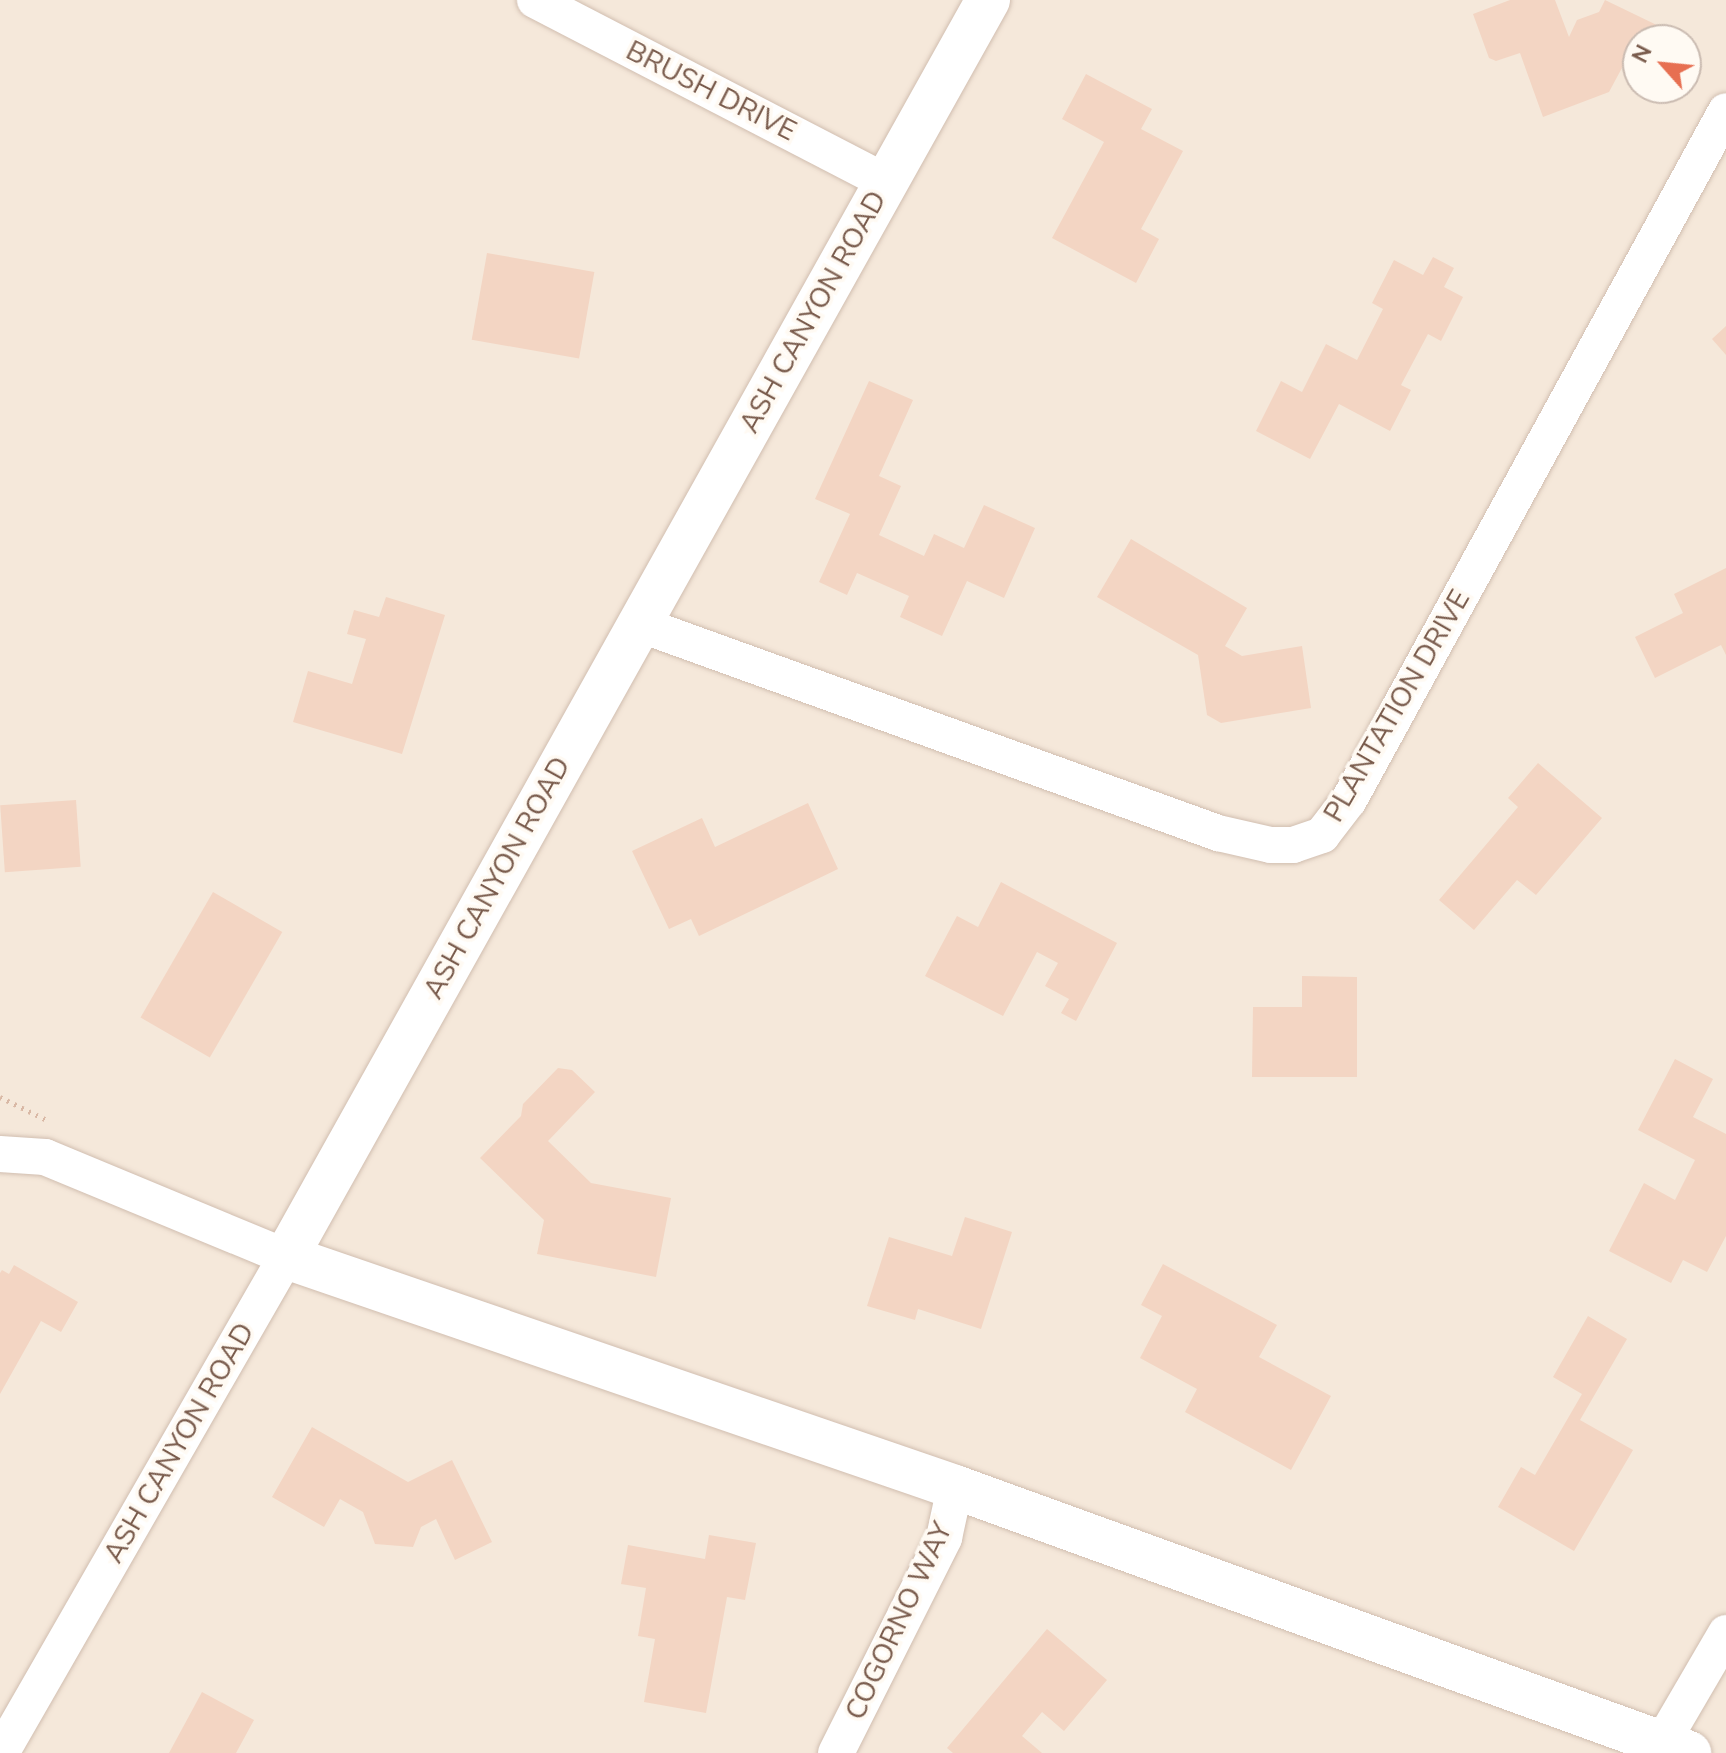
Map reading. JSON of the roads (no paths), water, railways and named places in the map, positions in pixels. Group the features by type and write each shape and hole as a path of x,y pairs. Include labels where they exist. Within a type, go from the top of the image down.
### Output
{"street":[{"name":"BRUSH DRIVE","path":"535,0 886,182"},
{"name":"ASH CANYON ROAD","path":"1,1753 286,1257 988,0"},
{"name":"PLANTATION DRIVE","path":"639,624 1218,833 1271,845 1293,845 1322,835 1349,800 1726,111"},
{"path":"0,1154 45,1157 286,1257 955,1487 1668,1750 1726,1633"},
{"name":"COGORNO WAY","path":"836,1753 944,1538 955,1487"}]}
